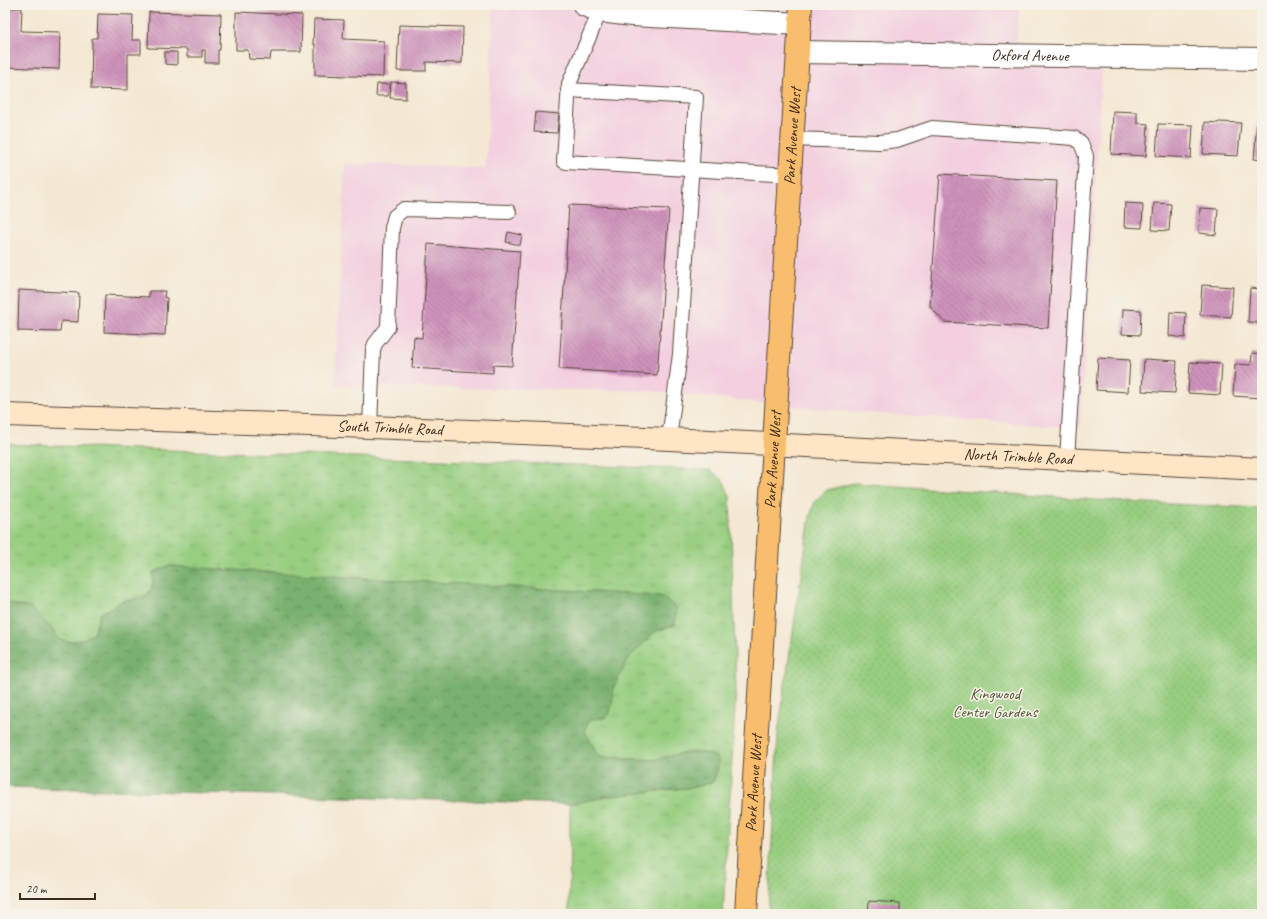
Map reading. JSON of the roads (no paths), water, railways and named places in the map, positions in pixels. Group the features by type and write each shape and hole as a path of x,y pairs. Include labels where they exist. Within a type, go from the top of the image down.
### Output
{"main road":[{"name":"Park Avenue West","path":"746,914 800,15"},
{"name":"South Trimble Road","path":"5,415 370,427 669,439 773,445"},
{"name":"North Trimble Road","path":"773,445 1262,470"}],"street":[{"path":"592,8 632,15 800,15"},
{"name":"Oxford Avenue","path":"798,52 1262,59"}],"lane":[{"path":"592,8 569,84 564,161 567,163 790,175"},
{"path":"568,90 696,97 680,354 669,439"},
{"path":"792,140 880,142 897,140 932,128 1074,138 1081,143 1086,156 1067,459"},
{"path":"370,427 373,350 388,327 392,228 395,216 404,209 509,212"}],"park label":[{"name":"Kingwood Center Gardens","path":"995,703"}]}
